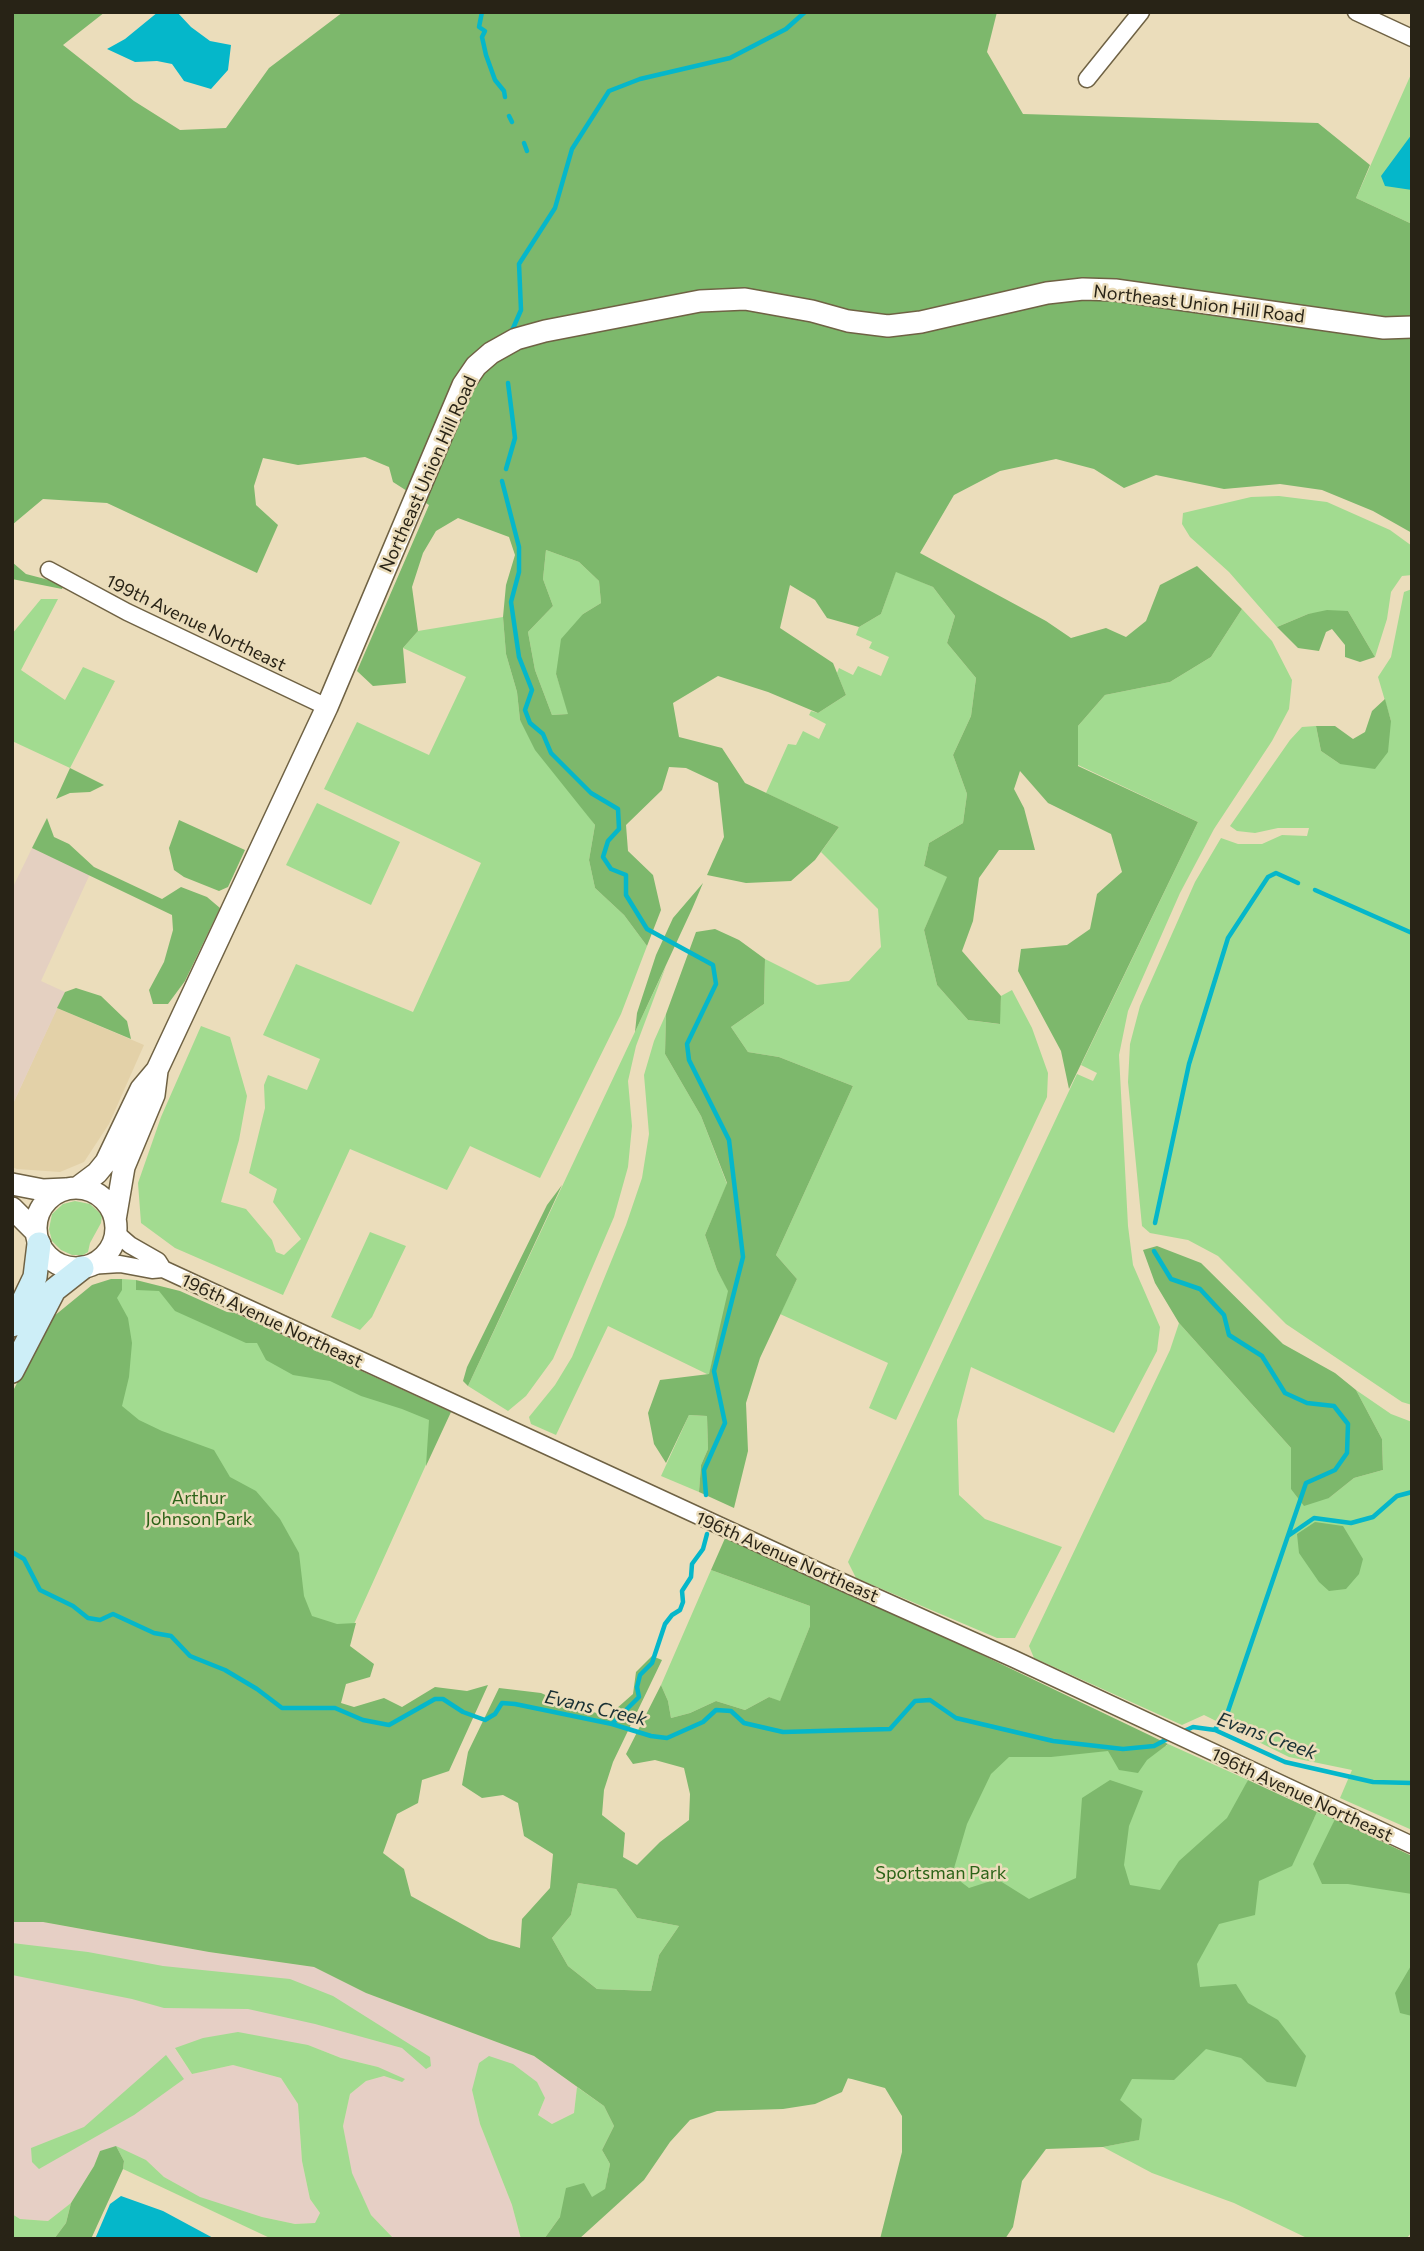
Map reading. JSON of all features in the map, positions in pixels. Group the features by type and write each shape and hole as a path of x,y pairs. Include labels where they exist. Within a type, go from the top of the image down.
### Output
{"main road":[{"path":"12,1325 35,1277 37,1238"},
{"path":"12,1371 54,1290 86,1267"}],"street":[{"path":"1087,79 1140,12"},
{"path":"1356,12 1412,38"},
{"name":"Northeast Union Hill Road","path":"72,1189 97,1173 106,1162 141,1088 157,1070 327,707 463,385 476,366 491,354 516,339 545,331 701,301 744,299 812,311 848,321 888,326 921,322 1047,293 1083,289 1115,290 1384,328 1412,327"},
{"name":"199th Avenue Northeast","path":"49,570 127,612 327,707"},
{"name":"Northeast Union Hill Road","path":"115,1226 124,1167 154,1095 157,1070"},
{"path":"12,1184 43,1191 90,1191 101,1198 110,1208 115,1226 107,1253 86,1267 69,1268 57,1264 46,1255 37,1238 12,1208"},
{"path":"37,1238 36,1220 47,1200 72,1189"},
{"name":"196th Avenue Northeast","path":"115,1226 140,1252 158,1261 163,1269"},
{"name":"196th Avenue Northeast","path":"86,1267 120,1264 152,1270 163,1269 1412,1845"}],"shaded area":[{"path":"32,848 90,874 41,981 65,992 12,1106 12,889"},
{"path":"57,1008 144,1045 109,1124 84,1162 60,1172 17,1169 12,1167 12,1106"},
{"path":"12,1922 43,1922 209,1952 314,1967 366,1993 534,2056 577,2087 574,2113 552,2124 538,2115 545,2098 472,2090 480,2124 512,2205 521,2239 394,2239 371,2215 351,2173 343,2126 350,2094 366,2081 384,2076 402,2082 378,2067 341,2058 308,2045 175,2049 192,2074 233,2065 281,2078 298,2104 302,2161 310,2199 320,2213 315,2223 295,2224 262,2217 200,2198 164,2177 146,2160 100,2151 71,2203 48,2221 20,2219 12,2214"}],"green space":[{"path":"12,12 105,12 63,45 134,101 180,130 226,128 269,68 343,12 997,12 987,52 1023,114 1318,123 1370,165 1356,198 1412,224 1412,533 1373,511 1322,490 1280,484 1224,489 1156,475 1124,488 1094,469 1056,459 1000,471 954,495 920,553 1046,621 1071,638 1106,628 1126,637 1146,621 1160,585 1197,566 1242,609 1211,657 1170,682 1105,695 1078,726 1078,766 1198,822 1069,1089 1061,1051 1018,971 1021,949 1067,945 1090,929 1097,894 1122,872 1111,834 1048,803 1020,771 1014,789 1024,808 1035,850 999,850 979,878 973,921 962,951 1001,996 1000,1024 968,1020 937,985 924,930 947,877 924,866 929,843 963,823 967,794 953,755 971,716 976,678 947,643 955,616 933,587 896,572 881,614 859,627 827,618 815,600 790,585 780,628 833,663 846,695 818,713 768,692 718,676 673,703 679,737 722,748 745,783 839,827 815,860 791,881 746,883 707,875 724,837 718,783 686,768 669,767 662,790 626,825 628,851 653,875 661,910 647,946 624,915 595,888 589,860 595,825 535,750 520,720 517,692 506,654 503,617 506,585 515,555 509,537 458,518 436,531 423,553 412,587 418,631 403,648 406,683 373,686 357,671 429,505 393,482 389,467 365,457 298,465 263,458 254,486 256,505 278,525 257,573 107,503 43,499 12,525","holes":["546,550 579,562 599,581 601,603 583,614 561,639 556,674 568,714 552,715 535,670 528,632 553,606 543,579"]},
{"path":"1412,72 1412,224 1356,198"},
{"path":"1279,496 1327,502 1390,530 1412,546 1412,575 1402,576 1391,592 1387,619 1375,657 1348,611 1308,614 1277,627 1229,572 1190,537 1182,524 1183,513 1251,497"},
{"path":"546,550 579,562 599,581 601,603 583,614 556,674 569,714 552,715 535,670 528,632 553,606 543,579"},
{"path":"12,562 26,574 64,584 62,589 12,579"},
{"path":"896,571 933,587 955,616 947,643 976,678 971,716 953,755 967,794 963,823 929,843 924,866 948,877 924,930 937,985 968,1020 999,1024 1001,996 1012,990 1032,1028 1048,1073 1047,1097 896,1420 869,1408 888,1363 780,1314 797,1279 776,1255 853,1086 779,1057 748,1052 731,1027 764,1004 765,959 817,985 849,981 881,947 878,909 821,852 839,827 766,793 788,744 796,745 803,731 819,739 826,724 809,715 811,711 818,713 846,695 837,673 839,668 853,675 858,666 881,676 889,657 869,648 872,642 856,635 859,627 881,614"},
{"path":"1412,589 1412,1405 1402,1402 1286,1324 1218,1256 1188,1240 1150,1233 1142,1226 1128,1082 1130,1044 1140,1006 1195,882 1221,838 1238,844 1262,844 1282,835 1307,836 1309,828 1278,828 1255,833 1237,831 1230,826 1290,740 1302,727 1316,726 1321,751 1340,764 1391,721 1378,677 1391,657 1404,592"},
{"path":"41,599 58,599 21,670 65,700 83,667 115,681 70,768 12,741 12,634"},
{"path":"1242,609 1272,641 1292,680 1289,709 1272,741 1214,829 1180,893 1128,1011 1119,1055 1128,1226 1133,1265 1160,1327 1157,1351 1114,1433 971,1367 957,1420 959,1495 985,1519 1062,1547 1015,1638 997,1638 856,1578 848,1562 1077,1074 1093,1081 1097,1073 1081,1065 1198,822 1078,765 1078,726 1105,695 1170,682 1211,657"},
{"path":"1327,610 1348,611 1375,657 1360,662 1345,657 1345,645 1332,629 1326,632 1319,651 1298,648 1277,627 1308,614"},
{"path":"503,617 506,654 517,692 520,720 595,825 589,860 595,888 624,915 647,946 621,1014 540,1178 470,1146 447,1190 350,1149 283,1295 175,1248 141,1223 138,1183 161,1117 201,1026 230,1037 247,1096 239,1140 221,1202 246,1209 272,1240 276,1252 284,1255 301,1239 273,1202 277,1189 249,1173 265,1108 264,1085 268,1075 307,1090 320,1059 263,1035 296,964 413,1012 481,863 324,789 357,722 429,755 466,677 403,648 418,631"},
{"path":"1385,699 1391,721 1388,752 1375,769 1340,764 1321,751 1316,726 1335,726 1353,739 1365,732 1372,711"},
{"path":"70,768 104,785 90,792 70,793 56,799"},
{"path":"317,803 400,842 371,905 286,865"},
{"path":"47,818 54,837 69,844 94,867 162,899 181,887 207,897 220,908 185,981 168,1004 153,1004 149,990 164,962 173,930 172,915 32,848"},
{"path":"179,820 245,850 228,887 219,891 184,877 174,870 169,848"},
{"path":"703,883 635,1032 637,1013 656,955 673,918"},
{"path":"715,929 739,940 765,959 764,1004 731,1027 748,1052 779,1057 853,1086 776,1255 797,1279 760,1358 746,1403 748,1451 734,1508 699,1492 701,1465 708,1449 707,1416 689,1415 666,1463 654,1444 648,1413 660,1380 709,1374 728,1291 717,1270 705,1235 727,1183 701,1116 665,1054 666,1014 696,932"},
{"path":"666,966 636,1046 628,1081 632,1126 628,1167 614,1217 553,1359 526,1396 508,1411 468,1386"},
{"path":"76,988 101,996 127,1021 131,1039 57,1008 65,992"},
{"path":"666,1014 665,1054 701,1116 727,1184 705,1235 717,1270 729,1291 709,1375 608,1326 556,1435 531,1424 529,1417 555,1385 572,1357 626,1225 642,1178 649,1134 644,1075 654,1041"},
{"path":"562,1185 468,1386 463,1381 467,1367 547,1205"},
{"path":"75,1201 90,1204 102,1215 88,1252 83,1255 72,1255 61,1250 52,1241 49,1229 52,1214 63,1204"},
{"path":"370,1232 406,1246 372,1317 360,1330 331,1317"},
{"path":"1157,1246 1201,1263 1283,1344 1335,1373 1356,1390 1382,1439 1383,1470 1354,1478 1329,1498 1304,1506 1291,1489 1291,1448 1179,1323 1155,1283 1143,1250"},
{"path":"111,1279 122,1279 122,1290 117,1298 128,1318 132,1343 129,1377 122,1406 139,1420 162,1431 214,1450 230,1477 256,1491 280,1519 299,1553 304,1596 312,1616 337,1624 356,1623 350,1646 374,1664 370,1677 346,1684 341,1703 354,1707 384,1698 402,1707 435,1687 467,1691 488,1685 449,1771 422,1780 418,1803 397,1814 383,1853 404,1869 411,1896 489,1939 520,1948 522,1919 550,1888 553,1854 524,1836 518,1803 503,1795 482,1798 462,1785 468,1752 499,1688 541,1693 570,1706 608,1716 633,1694 636,1672 652,1656 662,1660 613,1762 604,1790 602,1815 625,1833 623,1857 637,1865 660,1842 689,1820 690,1794 684,1768 655,1760 633,1764 626,1754 661,1685 671,1718 716,1701 745,1710 769,1697 780,1701 810,1626 810,1606 711,1570 726,1536 832,1583 1168,1744 1147,1760 1138,1773 1119,1770 1108,1751 1051,1757 1009,1757 991,1774 967,1824 952,1875 969,1888 997,1879 1029,1899 1076,1878 1082,1798 1110,1780 1143,1791 1129,1826 1124,1865 1130,1885 1160,1890 1179,1861 1227,1818 1248,1780 1317,1812 1292,1866 1259,1881 1255,1915 1219,1924 1197,1964 1200,1987 1236,1984 1248,2003 1278,2020 1306,2056 1296,2087 1267,2082 1241,2058 1206,2049 1174,2080 1132,2079 1120,2100 1142,2119 1139,2140 1103,2147 1046,2149 1022,2181 1013,2227 1005,2239 880,2239 902,2152 902,2116 885,2088 848,2078 842,2092 815,2104 783,2109 717,2111 690,2120 670,2142 644,2180 579,2239 544,2239 560,2217 566,2188 584,2183 592,2197 605,2189 610,2164 602,2150 614,2126 604,2106 534,2056 366,1993 314,1967 209,1952 43,1922 12,1922 12,1393 48,1321 92,1285","holes":["578,1883 616,1889 637,1918 679,1926 659,1955 651,1991 597,1989 568,1966 552,1938 571,1915"]},
{"path":"122,1279 136,1280 136,1283 179,1294 448,1416 317,1706 382,1736 311,1889 422,1926 642,2019 833,1584 1166,1746 1168,1744 1248,1780 1246,1785 1314,1818 1317,1812 1335,1819 1332,1827 1412,1865 1412,2232 1406,2239 1309,2239 1234,2203 1152,2173 1103,2147 1138,2140 1140,2128 968,2091 625,2055 450,1986 314,1944 275,1942 140,1914 12,1902 12,1405 55,1317 90,1289 113,1281 122,1282"},
{"path":"136,1280 180,1291 235,1313 451,1412 426,1466 429,1420 361,1396 330,1381 293,1375 266,1360 257,1343 246,1343 175,1311 159,1291 136,1290"},
{"path":"1179,1323 1291,1448 1291,1489 1329,1498 1354,1478 1383,1470 1382,1439 1356,1390 1391,1414 1412,1422 1412,1830 1340,1798 1352,1770 1289,1757 1204,1715 1182,1725 1034,1658 1029,1646 1170,1350"},
{"path":"689,1415 707,1416 708,1449 701,1465 699,1492 661,1476"},
{"path":"1315,1522 1343,1526 1363,1559 1359,1574 1346,1589 1329,1591 1319,1582 1299,1553 1297,1534"},
{"path":"711,1570 810,1606 810,1626 780,1702 769,1697 745,1710 716,1701 671,1718 661,1685"},
{"path":"1335,1819 1412,1856 1412,1894 1348,1884 1322,1884 1313,1864"},
{"path":"578,1883 616,1889 637,1918 679,1926 659,1955 651,1991 597,1989 568,1966 552,1938 571,1915"},
{"path":"12,1943 88,1952 163,1966 290,1979 333,1996 430,2057 431,2066 426,2069 402,2048 248,2009 164,2008 12,1975"},
{"path":"1412,1964 1412,2016 1400,2013 1395,1993"},
{"path":"238,2032 308,2045 341,2058 378,2067 405,2079 402,2082 384,2076 366,2081 350,2094 343,2126 352,2173 371,2215 394,2239 272,2239 123,2169 124,2161 116,2146 146,2160 164,2177 200,2197 262,2217 295,2224 315,2223 320,2213 310,2199 302,2161 298,2104 281,2078 233,2065 192,2074 175,2048 203,2038"},
{"path":"166,2055 184,2079 134,2115 39,2169 32,2162 31,2148 84,2127"},
{"path":"489,2056 513,2064 537,2082 545,2098 538,2115 552,2124 574,2113 577,2087 604,2106 614,2126 602,2150 610,2164 605,2190 560,2217 544,2239 521,2239 512,2205 480,2124 472,2090 479,2063"},
{"path":"116,2146 124,2161 123,2169 91,2239 54,2239 66,2223 71,2203 100,2151"},
{"path":"71,2203 66,2223 54,2239 12,2239 12,2214 20,2219 48,2221"}],"water":[{"path":"158,12 177,12 210,41 231,45 228,70 211,89 184,81 172,64 157,61 135,62 107,49 125,39"},
{"path":"1412,134 1412,190 1385,186 1381,176"},
{"path":"121,2196 163,2211 215,2239 95,2239 110,2204"}],"waterway":[{"path":"482,12 479,27 485,31 482,37 486,55 495,80 504,91 505,97"},
{"path":"511,333 521,310 519,264 555,208 572,149 609,91 640,79 730,58 786,29 805,12"},
{"path":"509,116 512,122"},
{"path":"524,143 527,151"},
{"path":"506,469 515,438 508,383"},
{"path":"502,481 519,547 519,572 511,602 519,657 532,690 525,710 530,723 543,734 551,753 591,793 618,809 619,829 608,841 603,857 611,869 626,875 626,895 647,929 713,965 716,984 687,1044 689,1060 729,1140 743,1257 714,1371 725,1423 704,1470 706,1495"},
{"path":"1155,1223 1189,1064 1228,938 1268,877 1276,873 1298,883"},
{"path":"1315,890 1412,933"},
{"path":"1154,1251 1171,1279 1200,1289 1224,1315 1229,1335 1262,1356 1285,1393 1307,1403 1334,1406 1348,1424 1347,1453 1335,1470 1306,1483 1226,1717 1215,1729"},
{"path":"1288,1536 1314,1518 1351,1523 1373,1517 1397,1496 1412,1492"},
{"path":"612,1724 639,1697 637,1687 640,1675 652,1663 665,1624 680,1610 683,1602 682,1591 691,1577 692,1564 703,1549 707,1534"},
{"name":"Evans Creek","path":"12,1552 24,1559 40,1590 73,1606 88,1618 100,1620 113,1614 154,1633 171,1636 190,1656 225,1670 282,1708 335,1708 363,1720 389,1725 435,1699 443,1699 463,1712 485,1720 495,1714 502,1703 515,1704 667,1738 703,1722 716,1710 731,1711 744,1723 783,1732 890,1729 915,1701 930,1700 956,1718 1053,1741 1123,1749 1154,1746 1171,1737"},
{"name":"Evans Creek","path":"1182,1732 1193,1727 1215,1730 1285,1762 1373,1782 1412,1783"}],"park label":[{"name":"Arthur Johnson Park","path":"199,1508"},
{"name":"Sportsman Park","path":"941,1873"}]}
